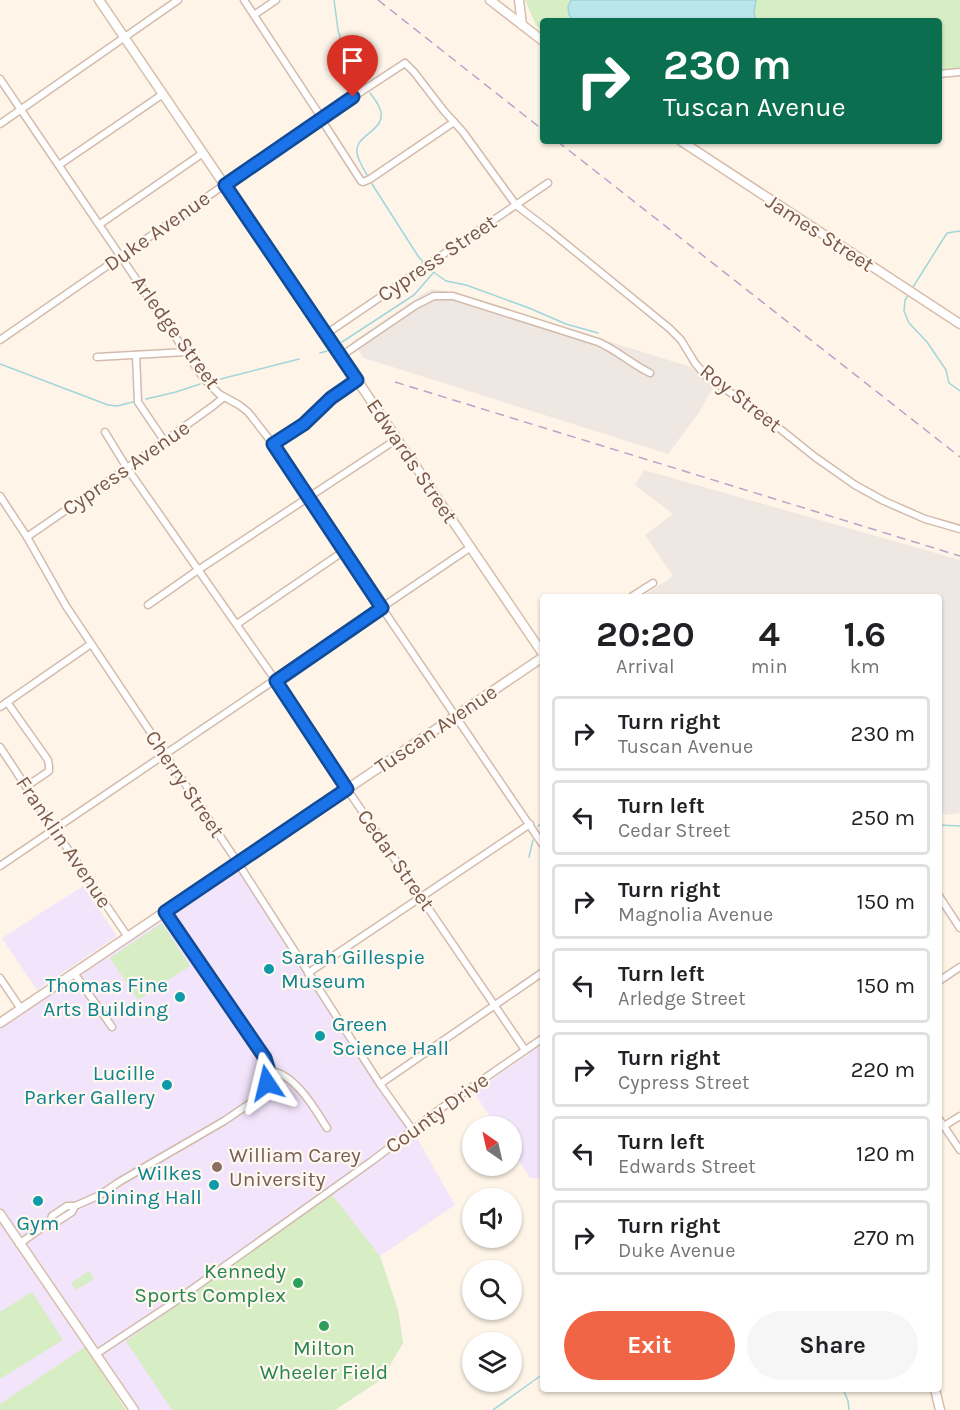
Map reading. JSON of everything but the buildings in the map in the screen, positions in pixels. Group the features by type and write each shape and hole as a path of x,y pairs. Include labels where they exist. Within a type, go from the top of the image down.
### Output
{"main road":[{"name":"Edwards Street","path":"99,0 540,651"},
{"path":"490,0 540,39"},
{"path":"519,0 522,26"},
{"name":"James Street","path":"686,144 960,324"},
{"name":"Tuscan Avenue","path":"0,1023 540,658"},
{"path":"0,1214 134,1410"},
{"path":"936,1392 940,1410"}],"street":[{"path":"0,124 178,0"},
{"path":"244,0 363,182 454,122"},
{"path":"254,15 276,0"},
{"name":"Duke Avenue","path":"3,338 321,118 405,63"},
{"name":"Roy Street","path":"405,63 463,132 516,205 669,328 681,340 705,375 764,416 815,457 855,485 925,519 960,529"},
{"path":"942,74 960,72"},
{"name":"Arledge Street","path":"0,79 208,383 224,397 248,412 273,444 540,839"},
{"path":"59,165 163,94"},
{"path":"100,224 203,153"},
{"name":"Cypress Street","path":"326,334 548,183"},
{"path":"341,356 416,305 434,296 453,296 598,342 650,373"},
{"path":"0,329 3,338"},
{"path":"97,357 186,352"},
{"path":"136,355 138,402 165,442"},
{"path":"273,444 304,424 331,398 357,380"},
{"name":"Cypress Avenue","path":"27,537 165,442 224,397"},
{"name":"Cedar Street","path":"105,432 525,1050"},
{"path":"148,604 397,439"},
{"name":"Cherry Street","path":"0,496 91,644 238,863 380,1084 412,1129"},
{"path":"0,866 471,547"},
{"path":"237,624 344,551"},
{"path":"636,594 653,583"},
{"path":"0,707 91,644"},
{"path":"8,702 48,760 49,771 27,786"},
{"name":"Franklin Avenue","path":"0,747 129,937"},
{"path":"308,973 530,824"},
{"path":"942,901 960,928"},
{"path":"19,1244 50,1222 52,1216 67,1206 75,1206 100,1195 240,1111 265,1087 268,1071 265,1058 165,912"},
{"path":"942,979 960,967"},
{"path":"74,973 112,1027"},
{"path":"380,1084 540,974"},
{"path":"0,978 21,1009"},
{"name":"County Drive","path":"96,1354 170,1305 372,1161 412,1129 540,1040"},
{"path":"268,1071 274,1071 301,1091 327,1128"},
{"path":"944,1126 960,1116"},
{"path":"942,1123 960,1150"}],"shaded area":[{"path":"432,289 445,291 691,367 713,388 698,414 668,454 364,358 352,342"},
{"path":"644,470 960,560 960,813 946,815 942,813 942,594 646,594 673,576 645,535 673,514 635,485"},
{"name":"William Carey University","path":"238,863 412,1129 455,1205 380,1256 398,1310 403,1343 382,1379 335,1410 134,1410 89,1344 0,1404 0,1023"},
{"path":"83,886 117,936 37,990 2,938"},
{"path":"540,1046 540,1178 530,1178 522,1166 522,1116 490,1116 474,1092"}],"green space":[{"path":"525,0 960,0 960,68 942,70 942,18 540,18 540,29"},
{"path":"162,923 190,966 138,1000 110,958"},
{"name":"Kennedy Sports Complex","path":"332,1195 380,1256 398,1310 403,1343 382,1379 335,1410 172,1410 126,1341"},
{"path":"89,1271 94,1279 76,1290 71,1283"},
{"path":"32,1292 63,1340 0,1379 0,1312"},
{"path":"86,1346 126,1410 0,1410 0,1404"}],"water":[{"path":"571,0 756,0 755,18 572,18 568,7"}],"waterway":[{"path":"334,0 338,30 344,50 365,84"},
{"path":"367,175 358,158 357,147 360,141 375,128 381,116 380,109 370,93"},
{"path":"372,184 423,262"},
{"path":"913,287 947,233 960,231"},
{"path":"432,271 446,281 466,285 566,324 598,333"},
{"path":"342,342 414,295 434,272"},
{"path":"909,294 905,300 904,311 909,323 927,342 946,370 949,383 960,391"},
{"path":"320,353 327,351"},
{"path":"213,381 299,359"},
{"path":"0,364 108,405 117,406 133,402"},
{"path":"146,399 200,384"},
{"path":"942,825 960,826"},
{"path":"529,857 533,840"},
{"path":"493,1410 540,1376"},
{"path":"844,1392 849,1410"}],"railway":[{"path":"378,0 540,128"},
{"path":"561,144 960,457"},
{"path":"395,382 960,556"}],"place":[{"name":"Sarah Gillespie Museum","path":"269,969"},
{"name":"Thomas Fine Arts Building","path":"180,997"},
{"name":"Green Science Hall","path":"320,1036"},
{"name":"Lucille Parker Gallery","path":"167,1085"},
{"name":"William Carey University","path":"217,1167"},
{"name":"Wilkes Dining Hall","path":"214,1185"},
{"name":"Gym","path":"38,1201"},
{"name":"Kennedy Sports Complex","path":"298,1283"},
{"name":"Milton Wheeler Field","path":"324,1326"}],"route":[{"path":"267,1083 268,1068 265,1058 165,912 347,789 276,681 382,608 273,444 304,424 331,398 357,380 225,185 353,97"}]}
